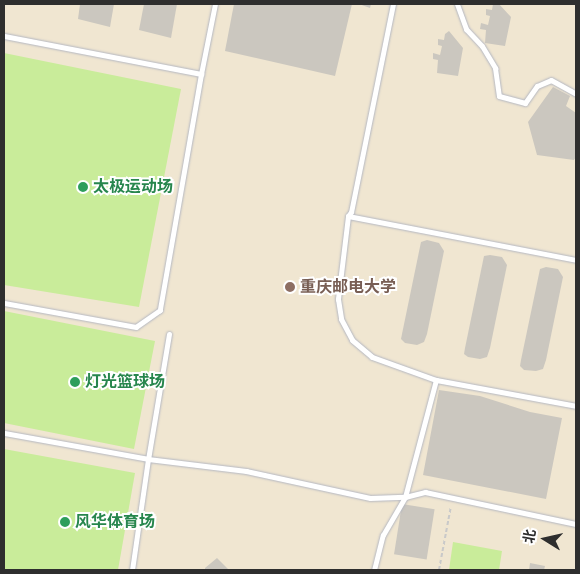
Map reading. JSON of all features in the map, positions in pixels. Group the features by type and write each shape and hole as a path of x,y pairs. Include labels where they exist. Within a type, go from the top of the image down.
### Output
{"lane":[{"path":"4,303 136,328 160,310 214,4"},
{"path":"393,4 351,212 348,216 338,299 341,319 352,340 372,357 436,380 576,406"},
{"path":"457,4 466,29 482,46 495,68 499,96 525,103 537,86 551,80 576,94"},
{"path":"4,36 201,74"},
{"path":"348,216 576,260"},
{"path":"132,570 169,334"},
{"path":"374,570 383,535 405,497 436,380"},
{"path":"4,433 148,459 246,471 370,498 405,497 425,492 576,524"}],"path":[{"path":"439,570 452,497"}],"shaded area":[{"name":"重庆邮电大学","path":"4,4 576,4 576,570 4,570"}],"green space":[{"name":"太极运动场","path":"4,53 181,89 139,307 4,285"},
{"name":"灯光篮球场","path":"4,311 155,341 134,449 4,423"},
{"name":"风华体育场","path":"4,449 135,473 118,570 4,570"},
{"path":"453,542 502,551 499,570 449,570"}],"building":[{"path":"80,4 114,4 110,27 78,19"},
{"path":"144,4 177,4 171,38 139,30"},
{"path":"234,4 352,4 335,76 225,51"},
{"path":"359,4 371,4 370,8"},
{"path":"493,4 499,4 511,17 505,46 485,43 486,30 480,29 481,23 488,25 490,16 486,15 486,9 492,10"},
{"path":"449,31 463,48 458,76 437,73 438,60 433,59 433,53 440,55 442,46 438,45 438,39 444,40 445,34"},
{"path":"553,87 570,96 566,106 576,113 576,157 574,160 537,155 528,122"},
{"path":"427,240 439,243 444,251 427,334 424,342 417,345 405,343 401,339 421,242"},
{"path":"484,256 502,257 507,265 490,348 487,357 480,359 468,357 464,354"},
{"path":"546,267 558,269 563,277 546,360 543,369 536,371 524,370 520,366 540,269"},
{"path":"439,390 480,396 530,412 562,418 546,499 423,475"},
{"path":"402,504 435,509 427,560 394,554"},
{"path":"217,558 229,570 205,570 205,568"},
{"path":"530,563 545,566 544,570 529,570"}],"place":[{"name":"太极运动场","path":"83,187"},
{"name":"重庆邮电大学","path":"290,287"},
{"name":"灯光篮球场","path":"75,382"},
{"name":"风华体育场","path":"65,522"}]}
